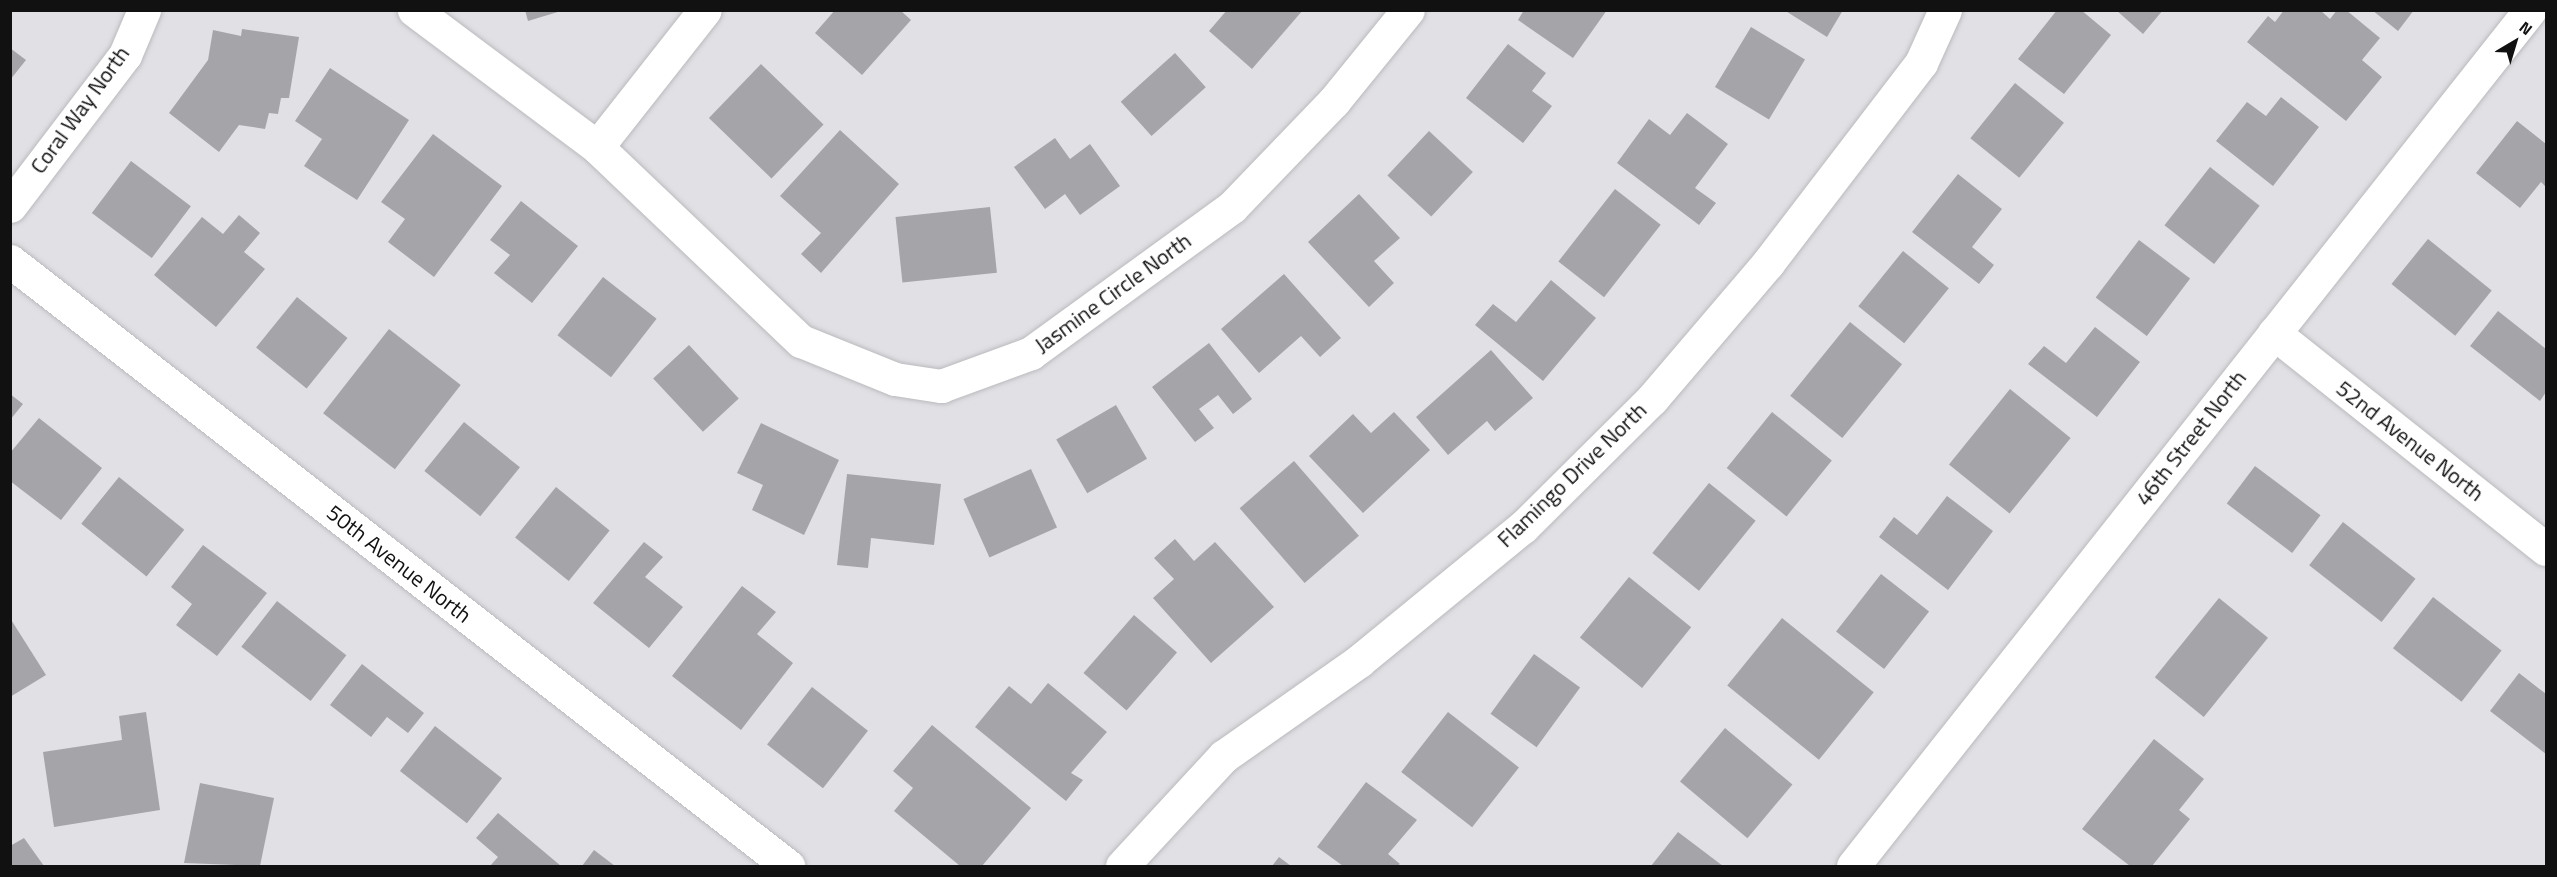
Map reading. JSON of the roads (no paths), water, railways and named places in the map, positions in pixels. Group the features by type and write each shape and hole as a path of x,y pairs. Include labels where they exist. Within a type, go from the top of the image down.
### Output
{"street":[{"name":"Coral Way North","path":"10,206 125,55 144,10"},
{"name":"Jasmine Circle North","path":"414,10 597,147 801,341 895,379 941,386 1031,353 1232,207 1334,101 1408,10"},
{"path":"597,147 705,10"},
{"name":"Flamingo Drive North","path":"1122,867 1224,756 1359,662 1523,527 1652,399 1768,263 1921,63 1945,10"},
{"name":"46th Street North","path":"1853,867 2530,10"},
{"name":"50th Avenue North","path":"10,261 788,867"},
{"name":"52nd Avenue North","path":"2274,333 2547,549"}]}
